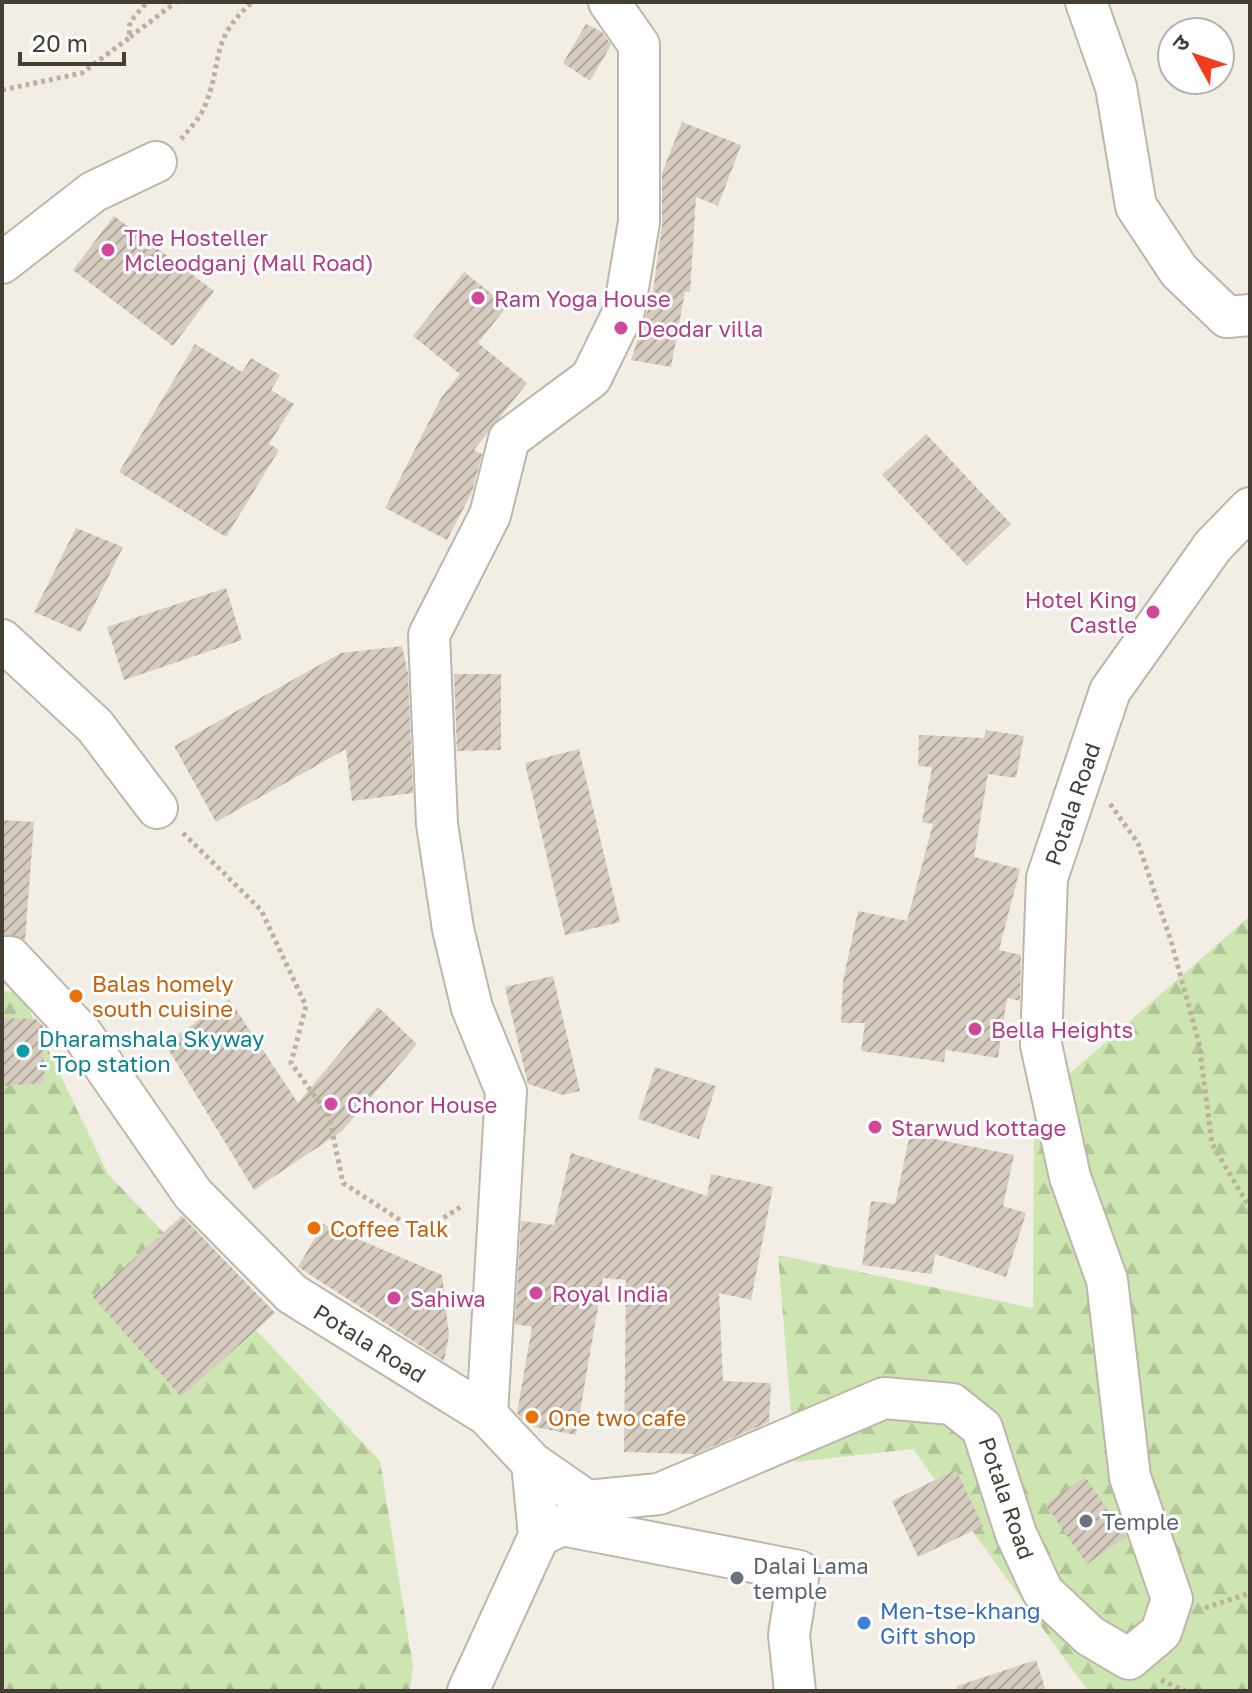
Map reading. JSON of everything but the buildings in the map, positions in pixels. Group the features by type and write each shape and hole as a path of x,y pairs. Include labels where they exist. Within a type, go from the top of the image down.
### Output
{"street":[{"path":"487,1415 506,1091 472,1008 453,929 437,824 429,635 490,515 509,439 591,378 624,311 639,222 639,45 609,2"},
{"path":"1086,2 1116,87 1136,206 1179,271 1227,317 1250,315"},
{"path":"2,263 93,192 156,162"},
{"name":"Potala Road","path":"2,957 10,957 82,1034 193,1194 292,1294 487,1415 532,1463 587,1501 659,1494 884,1398 952,1404 982,1428 1016,1534 1043,1592 1090,1636 1129,1659 1161,1632 1172,1599 1130,1477 1107,1280 1070,1177 1041,1045 1047,878 1110,691 1213,546 1250,508"},
{"path":"2,640 95,726 157,808"},
{"path":"468,1691 539,1536 532,1463"},
{"path":"539,1536 562,1525 799,1571 789,1635 795,1691"}],"path":[{"path":"129,38 130,22 147,2"},
{"path":"2,90 82,73 176,2"},
{"path":"156,162 180,141 203,111 224,35 230,22 252,2"},
{"path":"1084,767 1138,843 1171,941 1199,1043 1212,1144 1250,1208"},
{"path":"157,808 261,910 306,1006 291,1063 329,1116 343,1183 420,1233 503,1180"}],"green space":[{"path":"1250,916 1250,1691 1088,1691 913,1449 795,1462 778,1255 1033,1308 1034,1105"},
{"path":"20,991 108,1174 380,1461 413,1666 410,1691 2,1691 2,992"}],"place":[{"name":"The Hosteller Mcleodganj (Mall Road)","path":"108,250"},
{"name":"Ram Yoga House","path":"478,298"},
{"name":"Deodar villa","path":"621,328"},
{"name":"Hotel King Castle","path":"1153,612"},
{"name":"Balas homely south cuisine","path":"76,996"},
{"name":"Bella Heights","path":"975,1029"},
{"name":"Dharamshala Skyway - Top station","path":"23,1051"},
{"name":"Chonor House","path":"331,1104"},
{"name":"Starwud kottage","path":"875,1127"},
{"name":"Coffee Talk","path":"314,1228"},
{"name":"Royal India","path":"536,1293"},
{"name":"Sahiwa","path":"394,1298"},
{"name":"One two cafe","path":"532,1417"},
{"name":"Temple","path":"1086,1521"},
{"name":"Dalai Lama temple","path":"737,1578"},
{"name":"Men-tse-khang Gift shop","path":"864,1623"}]}
